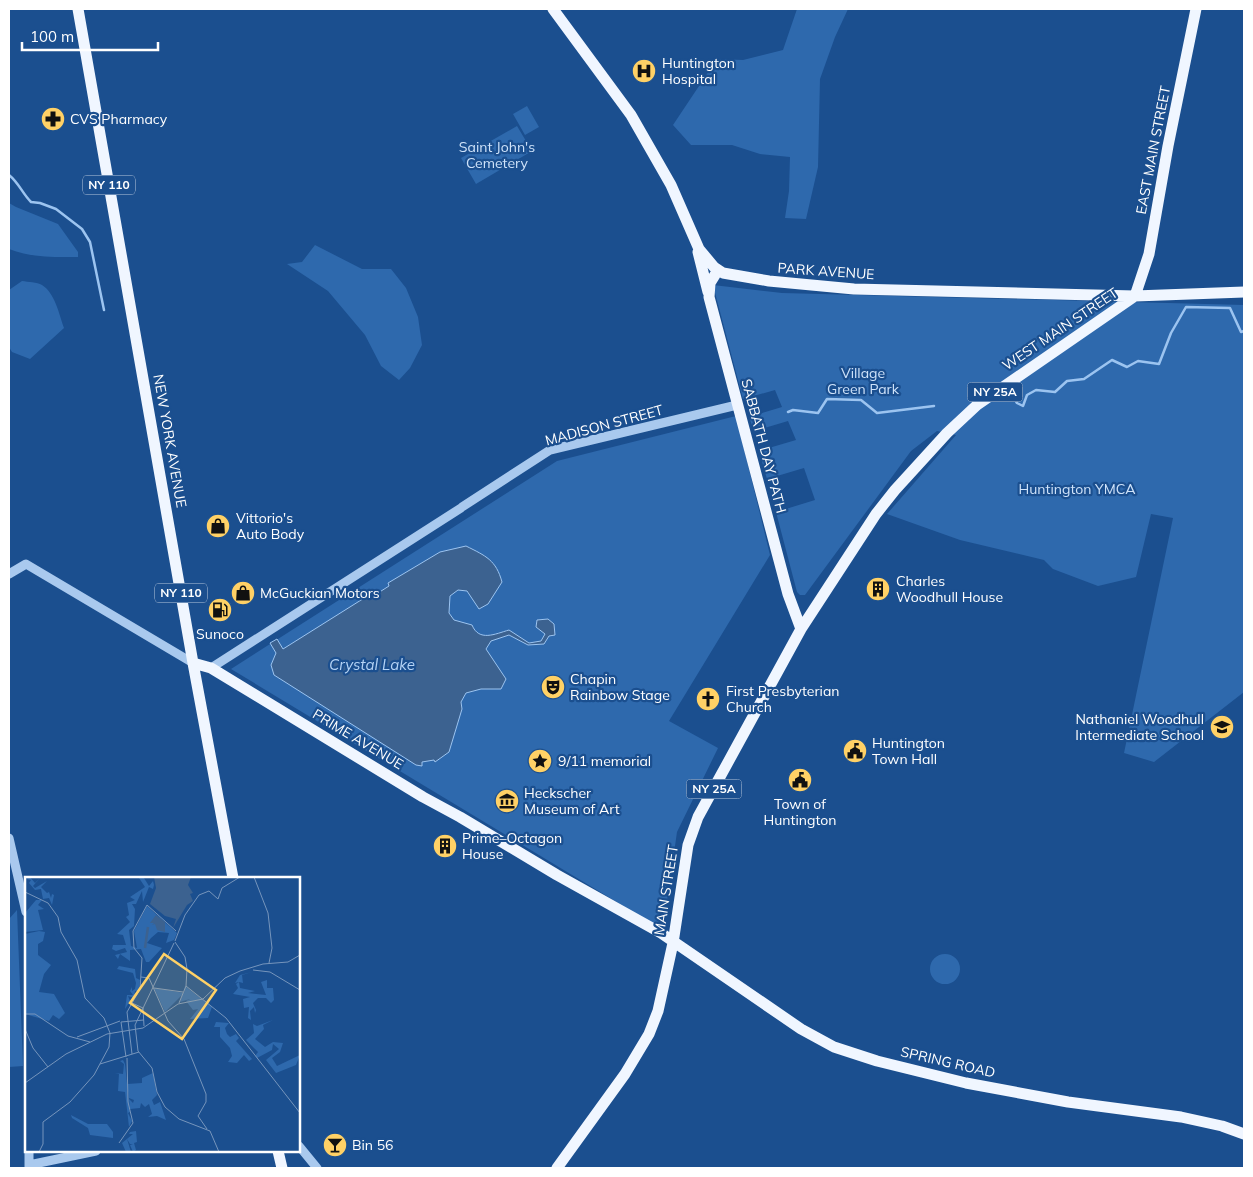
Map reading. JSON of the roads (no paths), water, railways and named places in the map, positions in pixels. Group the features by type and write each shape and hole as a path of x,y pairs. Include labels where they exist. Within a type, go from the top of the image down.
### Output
{"main road":[{"name":"NEW YORK AVENUE","path":"78,9 193,663 233,877"},
{"path":"553,9 638,127 671,185 705,258 718,270 710,283 709,297"},
{"name":"EAST MAIN STREET","path":"1136,296 1148,254 1196,9"},
{"name":"SABBATH DAY PATH","path":"695,240 788,594 800,629"},
{"name":"PARK AVENUE","path":"718,270 730,275 769,281 854,289 1136,296 1244,292"},
{"name":"WEST MAIN STREET","path":"876,514 920,461 977,405 1136,296"},
{"name":"MAIN STREET","path":"556,1168 626,1074 649,1034 658,1011 673,943 688,845 698,818 800,629 876,514"},
{"name":"PRIME AVENUE","path":"193,663 211,668 557,875 661,933 673,943"},
{"name":"SPRING ROAD","path":"673,943 801,1029 834,1047 877,1061 966,1083 1068,1102 1181,1117 1222,1126 1244,1134"},
{"path":"278,1152 282,1168"}],"street":[{"name":"MADISON STREET","path":"211,668 550,450 737,405"},
{"name":"PRIME AVENUE","path":"9,574 26,564 193,663"},
{"path":"9,838 25,908"},
{"path":"300,1147 317,1168"},
{"path":"29,1152 29,1167 92,1152"}],"water":[{"name":"Crystal Lake","path":"466,546 489,560 497,568 502,582 488,604 479,609 467,591 458,590 450,596 449,613 454,620 472,625 479,634 483,635 493,635 509,630 529,643 541,641 545,634 536,627 537,620 548,619 554,624 555,635 549,636 544,644 528,645 509,635 491,641 486,649 506,679 501,689 481,689 466,693 461,702 462,709 449,752 435,762 434,760 422,762 422,766 416,765 274,675 271,665 276,653 270,643 277,639 283,649 377,590 378,593 389,586 388,583 440,552"}],"waterway":[{"path":"9,175 31,202 56,209 82,229 90,242 104,310"},
{"path":"1012,395 1017,403 1023,406 1027,395 1036,390 1055,392 1067,381 1084,379 1112,360 1127,367 1138,361 1159,364 1171,333 1186,307 1230,308 1241,332 1244,331"},
{"path":"788,412 793,410 818,413 827,399 861,400 877,413 934,406"}],"place":[{"name":"Huntington Hospital","path":"644,71"},
{"name":"CVS Pharmacy","path":"53,119"},
{"name":"Vittorio's Auto Body","path":"218,526"},
{"name":"Charles Woodhull House","path":"878,589"},
{"name":"McGuckian Motors","path":"243,593"},
{"name":"Sunoco","path":"220,610"},
{"name":"Chapin Rainbow Stage","path":"553,687"},
{"name":"First Presbyterian Church","path":"708,699"},
{"name":"Nathaniel Woodhull Intermediate School","path":"1222,727"},
{"name":"Huntington Town Hall","path":"855,751"},
{"name":"9/11 memorial","path":"540,761"},
{"name":"Town of Huntington","path":"800,780"},
{"name":"Heckscher Museum of Art","path":"507,801"},
{"name":"Prime–Octagon House","path":"445,846"},
{"name":"Bin 56","path":"335,1145"}],"park label":[{"name":"Saint John's Cemetery","path":"497,156"},
{"name":"Village Green Park","path":"863,382"},
{"name":"Huntington YMCA","path":"1077,489"}]}
